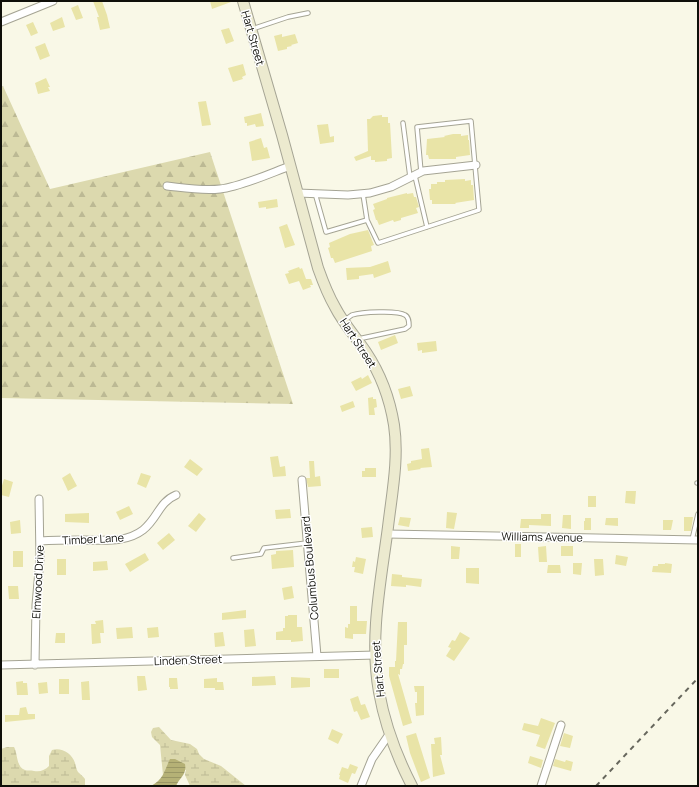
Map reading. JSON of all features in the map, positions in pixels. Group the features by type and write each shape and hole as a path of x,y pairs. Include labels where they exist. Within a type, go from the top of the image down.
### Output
{"main road":[{"name":"Hart Street","path":"242,1 298,193 320,275 335,308 378,372 394,424 396,444 395,465 376,618 376,655 379,692 390,733 400,761 412,786"}],"street":[{"path":"1,22 53,1"},
{"path":"298,193 363,194 384,190 415,175 430,170 476,165"},
{"path":"167,186 199,190 221,189 290,166"},
{"name":"Columbus Boulevard","path":"302,480 317,656"},
{"name":"Timber Lane","path":"40,541 109,540 128,538 146,527 154,518 164,502 176,495"},
{"name":"Elmwood Drive","path":"35,665 36,605 40,541 39,499"},
{"name":"Williams Avenue","path":"387,534 695,540"},
{"name":"Linden Street","path":"1,665 376,655"},
{"path":"541,786 561,725"},
{"path":"361,786 372,760 390,733"}],"lane":[{"path":"251,30 288,17 308,13"},
{"path":"363,194 367,220 378,244 480,210 471,121 417,127 415,175"},
{"path":"403,123 427,227"},
{"path":"316,194 326,232 367,220"},
{"path":"344,321 352,315 375,312 405,314 410,322 409,326 405,329 357,339"},
{"path":"695,540 698,514"},
{"path":"233,558 261,554 264,548 307,543"}],"green space":[{"path":"3,86 50,189 210,152 293,404 1,398 1,88"},
{"path":"159,727 171,740 190,744 197,749 199,754 204,759 221,766 246,786 190,786 185,775 186,770 168,764 163,775 160,745 152,737 151,732 153,728"},
{"path":"14,747 22,768 36,771 46,769 49,766 49,756 52,750 59,749 66,752 74,759 78,772 85,779 85,786 1,786 1,749"}],"shaded area":[{"path":"170,759 175,759 185,764 185,771 176,786 151,786 159,781"}],"building":[{"path":"93,1 102,1 110,28 100,30 97,17 99,17"},
{"path":"210,1 231,1 231,2 212,9"},
{"path":"78,5 83,18 76,20 71,8"},
{"path":"62,17 65,27 53,31 50,23"},
{"path":"33,22 38,33 31,36 26,25"},
{"path":"229,28 234,41 226,44 221,30"},
{"path":"282,34 282,37 295,34 298,43 287,47 287,49 278,51 274,36"},
{"path":"45,43 50,56 40,60 35,47"},
{"path":"243,64 246,75 242,77 243,79 233,82 228,68"},
{"path":"46,78 50,91 38,94 35,83"},
{"path":"206,101 211,125 202,126 198,102"},
{"path":"261,113 264,126 256,127 255,124 247,126 244,117"},
{"path":"382,115 382,117 388,117 388,123 390,123 392,158 387,159 387,161 375,162 375,160 371,160 371,156 356,161 354,157 368,151 367,119 370,119 373,116"},
{"path":"328,124 330,137 334,136 334,142 320,144 317,125"},
{"path":"461,134 461,136 468,135 470,155 456,157 456,159 429,159 428,155 426,155 427,139 445,137 444,136"},
{"path":"261,138 264,148 267,147 270,158 252,161 249,142"},
{"path":"465,179 465,181 471,180 471,185 473,185 474,200 455,203 456,204 432,204 429,189 431,189 431,184 445,182 445,180"},
{"path":"413,193 414,197 416,197 419,207 416,208 418,213 401,218 401,220 394,222 393,220 379,225 373,210 375,209 373,204 387,198"},
{"path":"277,199 278,207 266,209 266,207 259,208 258,202"},
{"path":"287,224 295,245 285,248 279,227"},
{"path":"368,230 374,245 371,246 372,251 335,263 333,258 331,258 328,248 330,247 329,243 350,234"},
{"path":"388,261 391,272 374,278 373,274 359,276 359,279 347,280 346,268 370,267"},
{"path":"299,267 300,269 302,268 306,279 311,279 313,285 310,285 311,287 303,290 299,281 289,284 285,274 289,273 288,271"},
{"path":"395,335 398,343 381,350 378,342"},
{"path":"436,341 437,351 422,353 422,350 418,351 417,343"},
{"path":"368,375 372,383 356,391 351,382 361,377 362,379"},
{"path":"410,386 413,396 401,399 398,389"},
{"path":"373,397 373,399 376,399 377,407 374,408 375,415 369,415 368,398"},
{"path":"353,401 355,407 342,412 340,406"},
{"path":"429,448 432,467 408,471 407,464 411,463 411,461 422,459 421,449"},
{"path":"278,456 280,467 285,466 286,476 273,477 270,457"},
{"path":"190,459 203,469 197,476 184,467"},
{"path":"309,461 314,461 315,477 320,476 321,486 308,487 306,478 310,478"},
{"path":"365,468 376,468 376,477 362,477 362,471 365,471"},
{"path":"70,473 77,486 68,491 62,478"},
{"path":"141,473 151,476 146,488 137,484"},
{"path":"4,479 13,482 9,497 1,495"},
{"path":"626,491 636,491 635,504 625,503"},
{"path":"588,496 596,496 596,507 588,507"},
{"path":"129,506 133,514 120,520 116,512"},
{"path":"290,509 291,518 276,519 275,510"},
{"path":"447,512 457,513 454,529 446,528"},
{"path":"89,513 89,523 65,522 65,514"},
{"path":"199,513 206,519 196,532 188,526"},
{"path":"541,514 551,514 551,526 529,525 529,528 520,528 521,519 541,519"},
{"path":"563,515 571,515 571,529 562,528"},
{"path":"400,517 411,518 409,527 398,525"},
{"path":"684,517 693,517 691,531 684,531"},
{"path":"585,518 591,518 591,530 584,530"},
{"path":"606,518 618,518 618,526 605,525"},
{"path":"20,520 21,533 11,534 10,522"},
{"path":"663,520 673,520 671,530 663,530"},
{"path":"372,527 373,537 362,538 361,528"},
{"path":"169,533 175,540 163,550 157,543"},
{"path":"515,544 521,544 521,557 515,557"},
{"path":"451,546 460,547 459,559 451,559"},
{"path":"546,546 547,562 539,562 538,547"},
{"path":"561,546 573,546 573,556 561,556"},
{"path":"293,550 294,567 272,569 271,555 276,554 276,551"},
{"path":"13,551 23,551 23,567 13,567"},
{"path":"145,553 149,560 130,572 125,564"},
{"path":"616,555 628,557 626,566 615,564"},
{"path":"356,557 366,559 363,574 354,572 355,567 352,567 353,561 355,562"},
{"path":"57,559 66,559 66,575 57,575"},
{"path":"594,559 603,559 604,575 595,576"},
{"path":"107,561 108,570 93,571 93,562"},
{"path":"573,563 582,563 581,575 573,574"},
{"path":"658,564 672,564 671,573 652,572 653,566 658,566"},
{"path":"548,565 560,565 561,573 547,573"},
{"path":"466,568 479,568 479,584 466,583"},
{"path":"392,574 402,575 402,577 422,579 421,587 406,585 406,587 391,586"},
{"path":"8,586 18,586 19,599 9,599"},
{"path":"292,586 294,598 284,600 282,588"},
{"path":"350,606 357,606 357,621 367,621 366,634 353,634 353,639 345,638 345,627 348,628 348,624 350,624"},
{"path":"246,610 246,618 222,620 222,613"},
{"path":"297,615 297,627 302,627 303,641 291,642 291,640 276,640 276,632 283,631 283,628 285,628 285,616"},
{"path":"103,620 104,633 100,633 101,643 92,644 91,624 96,624 95,621"},
{"path":"398,622 407,622 407,645 404,645 404,664 402,669 400,669 400,675 398,674 412,723 403,726 389,676 389,667 395,667 396,661"},
{"path":"132,627 133,638 117,639 116,628"},
{"path":"158,627 159,637 148,638 147,628"},
{"path":"254,629 256,646 245,647 244,630"},
{"path":"223,632 225,646 215,647 214,633"},
{"path":"460,632 470,638 454,661 446,656 451,648 448,647 452,640 455,641"},
{"path":"56,633 65,633 65,643 55,643"},
{"path":"324,669 339,669 339,678 324,678"},
{"path":"137,676 145,676 147,690 138,691"},
{"path":"275,676 276,685 252,686 252,677"},
{"path":"291,677 310,678 310,687 291,688"},
{"path":"169,678 177,678 178,689 170,689"},
{"path":"217,678 217,682 223,682 224,690 204,688 204,679"},
{"path":"59,679 69,679 69,694 59,694"},
{"path":"23,681 23,683 27,683 28,695 17,695 16,682"},
{"path":"89,681 90,700 82,700 81,682"},
{"path":"47,682 48,693 39,694 38,683"},
{"path":"414,686 424,686 424,715 416,716 415,703 417,703 417,692 415,692"},
{"path":"358,696 361,705 365,704 370,717 361,720 357,711 354,712 350,699"},
{"path":"26,707 28,714 35,714 35,719 5,722 5,715 19,715 20,708"},
{"path":"541,718 555,723 545,749 536,746 540,735 522,730 524,723 538,726"},
{"path":"332,729 343,734 338,744 328,739"},
{"path":"416,733 430,778 421,782 410,753 406,736"},
{"path":"564,733 573,736 570,748 560,746"},
{"path":"441,737 442,755 440,755 445,774 433,777 431,744 435,744 434,738"},
{"path":"530,756 543,760 541,768 528,763"},
{"path":"555,759 565,762 566,760 573,762 571,771 553,766"},
{"path":"350,764 358,767 355,774 352,773 348,783 339,779 339,775 342,767 348,769"}],"railway":[{"path":"596,786 698,678"}]}
